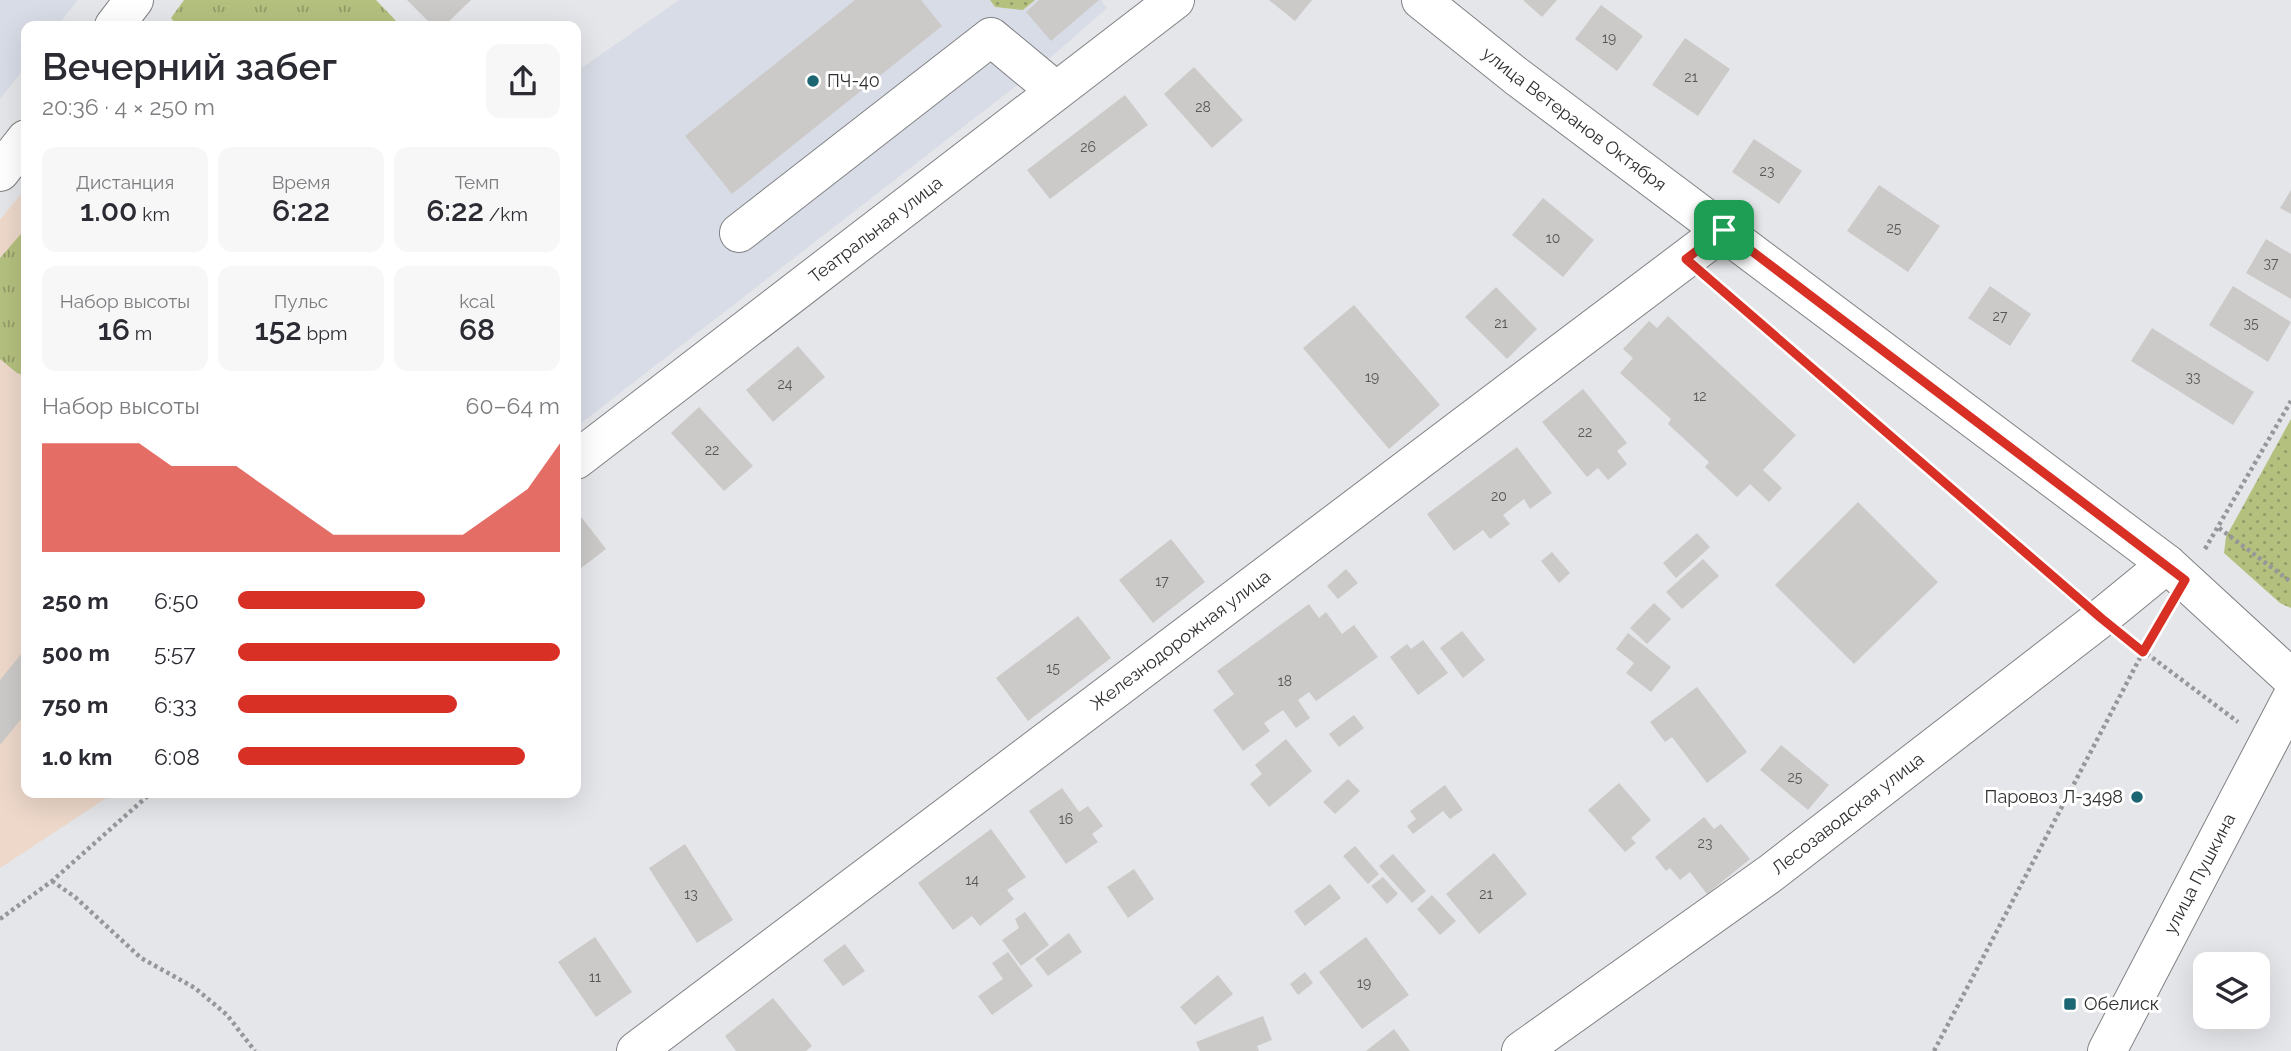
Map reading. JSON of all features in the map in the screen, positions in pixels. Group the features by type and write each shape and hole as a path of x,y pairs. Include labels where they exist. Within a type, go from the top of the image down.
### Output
{"street":[{"path":"118,21 135,0"},
{"name":"Театральная улица","path":"581,456 1175,0"},
{"name":"улица Ветеранов Октября","path":"1421,0 1516,76 2176,572 2291,678"},
{"path":"739,233 991,37 1056,92"},
{"path":"0,172 21,145"},
{"name":"Железнодорожная улица","path":"636,1051 1724,230"},
{"name":"Лесозаводская улица","path":"1521,1051 1771,873 2101,618 2176,572"},
{"name":"улица Пушкина","path":"2107,1051 2291,699"}],"path":[{"path":"1686,259 2101,618 2267,744"},
{"path":"1934,1051 2143,652 2176,572 2218,528 2291,401"},
{"path":"2218,528 2291,582"},
{"path":"0,919 52,881 145,798"},
{"path":"52,881 75,897 141,957 195,988 227,1015 255,1051"}],"shaded area":[{"path":"0,0 78,0 61,21 21,21 21,72 0,99"},
{"path":"679,0 990,0 995,7 1023,10 1035,0 1101,0 1107,8 1034,72 581,423 581,69"},
{"path":"21,194 21,798 106,798 0,868 0,220"}],"green space":[{"path":"184,0 376,0 396,21 173,21 171,18"},
{"path":"990,0 1035,0 1023,10 995,7"},
{"path":"21,234 21,374 0,359 0,258"},
{"path":"2291,419 2291,608 2280,603 2224,553 2226,537"}],"building":[{"path":"407,0 471,0 449,21 428,21"},
{"name":"ПЧ-40","path":"855,0 921,0 942,26 732,194 685,136"},
{"path":"1039,0 1099,0 1051,41 1026,12"},
{"path":"1269,0 1312,0 1295,21"},
{"path":"1523,0 1557,0 1542,17"},
{"path":"1601,5 1643,36 1617,71 1575,39"},
{"path":"1685,38 1730,69 1698,116 1652,85"},
{"path":"1194,67 1243,120 1212,148 1164,94"},
{"path":"1125,95 1148,125 1050,199 1027,170"},
{"path":"1754,139 1802,171 1779,204 1732,172"},
{"path":"1879,185 1940,226 1908,272 1847,231"},
{"path":"2291,190 2291,214 2280,208"},
{"path":"1543,198 1594,240 1563,277 1512,235"},
{"path":"2266,239 2291,254 2291,299 2246,273"},
{"path":"1990,286 2031,314 2010,346 1968,318"},
{"path":"2233,286 2291,322 2268,362 2209,325"},
{"path":"1496,287 1537,329 1507,359 1465,317"},
{"path":"1354,305 1440,405 1389,449 1303,348"},
{"path":"1668,316 1796,435 1763,470 1782,488 1769,502 1750,484 1737,497 1705,467 1709,462 1668,424 1671,419 1620,373 1633,358 1623,349 1649,321 1657,328"},
{"path":"2152,328 2254,392 2233,425 2131,361"},
{"path":"798,346 825,377 773,422 746,390"},
{"path":"1583,389 1627,443 1617,451 1627,464 1608,480 1598,468 1587,477 1542,422"},
{"path":"699,407 753,466 724,491 671,433"},
{"path":"1517,447 1552,493 1530,509 1524,499 1503,515 1510,524 1490,539 1483,530 1454,551 1427,514"},
{"path":"1858,502 1938,582 1854,664 1775,585"},
{"path":"581,517 606,549 581,568"},
{"path":"1697,533 1710,547 1676,578 1663,563"},
{"path":"1171,539 1205,582 1153,623 1119,580"},
{"path":"1552,552 1570,573 1559,583 1541,561"},
{"path":"1703,559 1719,576 1682,609 1666,592"},
{"path":"1346,569 1358,583 1338,599 1327,586"},
{"path":"1654,603 1671,619 1647,644 1630,628"},
{"path":"1309,604 1319,618 1326,612 1342,634 1354,625 1378,657 1316,701 1309,692 1298,700 1310,718 1296,728 1283,710 1264,723 1270,731 1243,751 1213,710 1234,694 1217,671"},
{"path":"1078,616 1111,658 1028,721 996,678"},
{"path":"1462,631 1485,660 1463,678 1440,648"},
{"path":"1628,633 1671,667 1651,692 1626,673 1634,663 1616,649"},
{"path":"1423,640 1448,673 1418,695 1390,657 1407,644 1411,649"},
{"path":"21,654 21,719 0,745 0,680"},
{"path":"1697,687 1747,752 1707,783 1672,737 1665,742 1650,722"},
{"path":"1354,715 1364,728 1339,747 1329,734"},
{"path":"1286,739 1312,771 1269,807 1250,784 1262,774 1255,765"},
{"path":"1781,745 1829,785 1808,810 1760,770"},
{"path":"1348,779 1360,791 1335,814 1323,802"},
{"path":"1619,783 1651,820 1631,838 1636,843 1625,852 1588,810"},
{"path":"1445,785 1463,810 1450,819 1443,811 1413,834 1407,826 1416,819 1410,811"},
{"path":"1062,788 1079,812 1088,806 1103,826 1092,834 1098,842 1066,864 1029,811"},
{"path":"1704,817 1714,829 1721,824 1750,859 1707,894 1690,872 1680,880 1670,868 1666,871 1655,857"},
{"path":"991,829 1026,877 1007,890 1014,899 980,926 972,916 953,930 918,883"},
{"path":"685,844 733,920 697,943 649,868"},
{"path":"1355,846 1379,874 1368,884 1343,856"},
{"path":"1494,853 1527,894 1479,934 1446,894"},
{"path":"1393,854 1426,891 1412,903 1379,866"},
{"path":"1134,869 1154,899 1128,918 1107,887"},
{"path":"1383,877 1398,894 1387,904 1371,886"},
{"path":"1330,884 1341,898 1305,926 1294,911"},
{"path":"1432,895 1456,921 1440,935 1417,909"},
{"path":"1025,912 1049,945 1021,966 1002,940 1019,928 1015,919"},
{"path":"1069,933 1082,952 1048,976 1035,959"},
{"path":"595,937 632,992 596,1017 558,962"},
{"path":"1366,937 1409,995 1362,1029 1319,972"},
{"path":"845,944 865,971 843,986 823,960"},
{"path":"1008,952 1033,986 992,1015 978,996 1003,979 992,963"},
{"path":"1305,972 1313,983 1298,995 1290,984"},
{"path":"1218,975 1233,994 1195,1025 1180,1007"},
{"path":"773,998 812,1046 806,1051 736,1051 725,1036"},
{"path":"1263,1016 1272,1040 1257,1046 1259,1051 1200,1051 1196,1042"},
{"path":"1394,1029 1410,1051 1366,1051"}],"place":[{"name":"ПЧ-40","path":"813,81"},
{"name":"Паровоз Л-3498","path":"2137,797"},
{"name":"Обелиск","path":"2070,1004"}],"route":[{"path":"1724,230 2185,580 2143,652 1873,423 1686,259 1724,230"}]}
